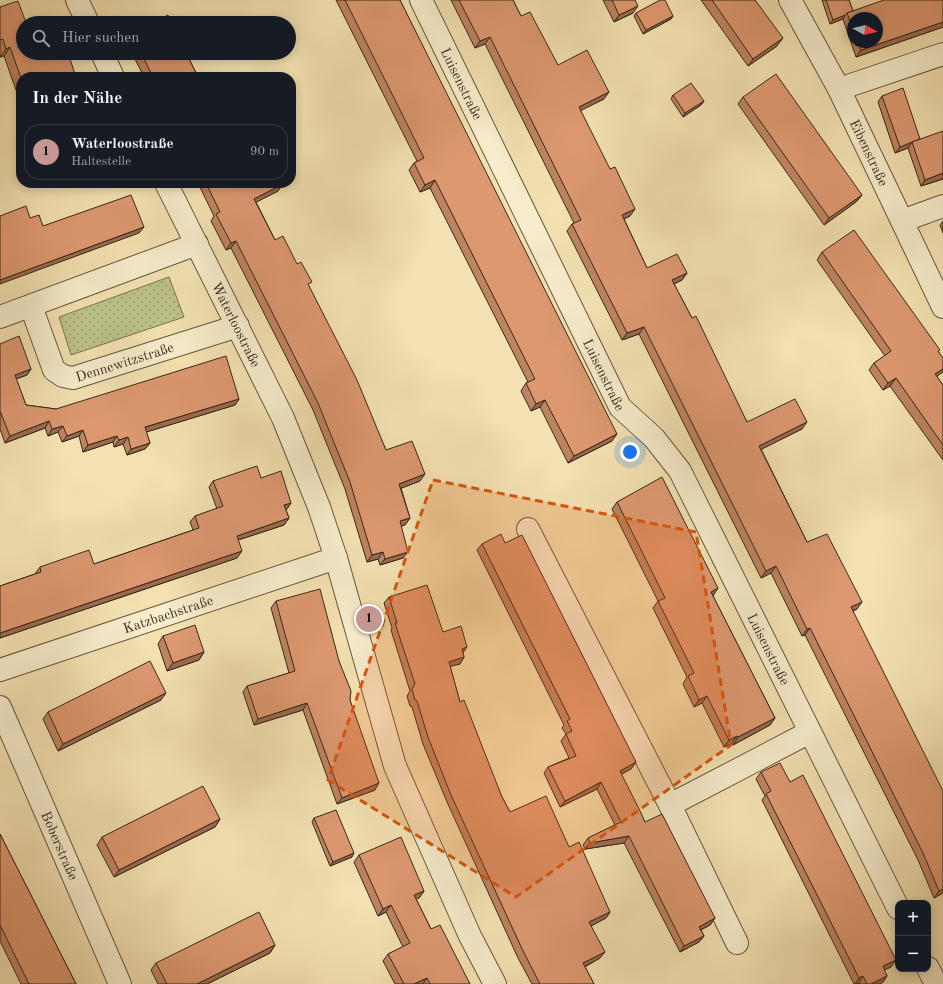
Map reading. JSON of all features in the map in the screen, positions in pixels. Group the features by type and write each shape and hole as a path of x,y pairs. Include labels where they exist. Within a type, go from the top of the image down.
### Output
{"street":[{"path":"77,0 85,16"},
{"name":"Luisenstraße","path":"421,0 620,407 654,438 680,471 895,902"},
{"name":"Eibenstraße","path":"790,0 839,89 943,307"},
{"path":"839,89 943,54"},
{"path":"105,60 111,72"},
{"name":"Waterloostraße","path":"169,188 283,418 319,507 336,558 395,766 470,936 495,984"},
{"path":"902,220 943,206"},
{"path":"0,317 197,244"},
{"name":"Dennewitzstraße","path":"31,306 54,370 63,376 73,378 238,326"},
{"path":"528,529 670,805 737,943"},
{"name":"Katzbachstraße","path":"0,670 336,558"},
{"name":"Boberstraße","path":"0,707 120,984"},
{"path":"670,805 810,732"},
{"path":"930,972 936,984"}],"highlighted area":[{"path":"433,480 696,532 731,745 516,897 328,780"}],"green space":[{"path":"169,277 184,317 71,355 59,317"}],"building":[{"path":"345,0 400,0 617,434 574,456 545,400 536,404 526,383 535,379 435,180 425,185 414,163 424,158"},
{"path":"459,0 513,0 521,16 530,12 558,65 587,50 609,92 579,107 610,169 615,167 635,209 622,215 647,268 677,254 687,273 672,280 692,318 696,316 747,422 795,399 807,422 759,446 807,542 827,534 862,602 851,607 943,791 943,889 939,891 923,853 810,628 807,629 776,566 766,571 644,327 627,333 572,224 581,220 490,37 480,41"},
{"path":"612,0 635,0 638,6 619,15"},
{"path":"660,0 665,0 673,16 646,30 636,13"},
{"path":"712,0 755,0 783,38 753,59"},
{"path":"826,0 849,0 853,11 847,12 845,15 833,20"},
{"path":"884,0 943,0 943,22 883,42 883,12 850,12"},
{"path":"18,1 23,16 16,16 16,60 70,60 74,72 19,72 10,47 6,49 3,39 0,40 0,7"},
{"path":"144,60 190,60 196,72 150,72"},
{"path":"776,74 862,195 829,218 743,97"},
{"path":"691,83 704,101 685,113 673,95"},
{"path":"903,88 920,139 900,147 882,96"},
{"path":"943,131 943,173 925,180 912,142"},
{"path":"208,188 275,188 254,199 275,240 283,236 297,264 301,262 312,282 308,284 357,380 386,450 412,441 425,474 399,484 410,518 400,521 408,552 385,559 383,552 372,555 350,482 318,403 236,241 231,243 216,214 220,212"},
{"path":"131,195 144,227 0,280 0,216 26,206 30,218 39,215 43,226"},
{"path":"854,230 940,350 938,351 943,358 943,369 935,374 943,385 943,445 896,378 888,383 874,363 891,351 822,252"},
{"path":"19,336 31,369 15,375 26,405 56,409 226,356 239,399 145,427 150,443 131,449 128,437 119,440 117,436 88,445 83,430 67,436 63,426 52,429 49,421 10,436 0,411 0,344"},
{"path":"257,466 261,478 281,471 291,503 284,505 289,518 237,536 242,551 0,633 0,586 41,572 40,567 89,550 94,564 199,528 195,516 223,506 213,481"},
{"path":"662,477 718,588 711,592 775,718 729,740 707,696 699,700 688,676 694,673 658,601 665,598 617,502"},
{"path":"501,534 505,543 522,535 636,762 620,771 645,822 662,814 715,918 699,927 704,936 684,946 629,836 590,843 588,838 621,822 601,782 565,801 548,767 576,756 566,734 572,731 567,721 570,719 482,544"},
{"path":"427,585 443,632 461,626 467,647 462,649 464,657 449,662 460,702 464,700 502,797 510,812 546,796 569,847 579,842 610,912 589,922 605,952 583,963 594,984 540,984 523,951 451,795 428,737 417,701 415,700 412,689 415,684 395,623 397,623 389,597"},
{"path":"320,589 339,661 351,691 350,700 379,783 342,798 307,703 258,719 247,686 295,671 276,601"},
{"path":"195,625 204,652 173,663 163,636"},
{"path":"150,661 166,693 63,744 48,712"},
{"path":"780,763 790,782 803,775 895,958 895,960 883,966 887,976 871,984 867,984 863,976 859,978 766,794 771,791 761,772"},
{"path":"203,786 220,819 119,870 102,837"},
{"path":"336,810 354,853 333,862 314,818"},
{"path":"0,834 76,984 29,984 0,925"},
{"path":"401,837 424,891 414,895 431,929 440,925 470,984 430,984 427,978 414,984 404,984 388,954 410,943 391,905 383,909 359,855"},
{"path":"259,912 275,945 197,984 167,984 156,963"}],"place":[{"name":"Waterloostraße","path":"369,619"}]}
